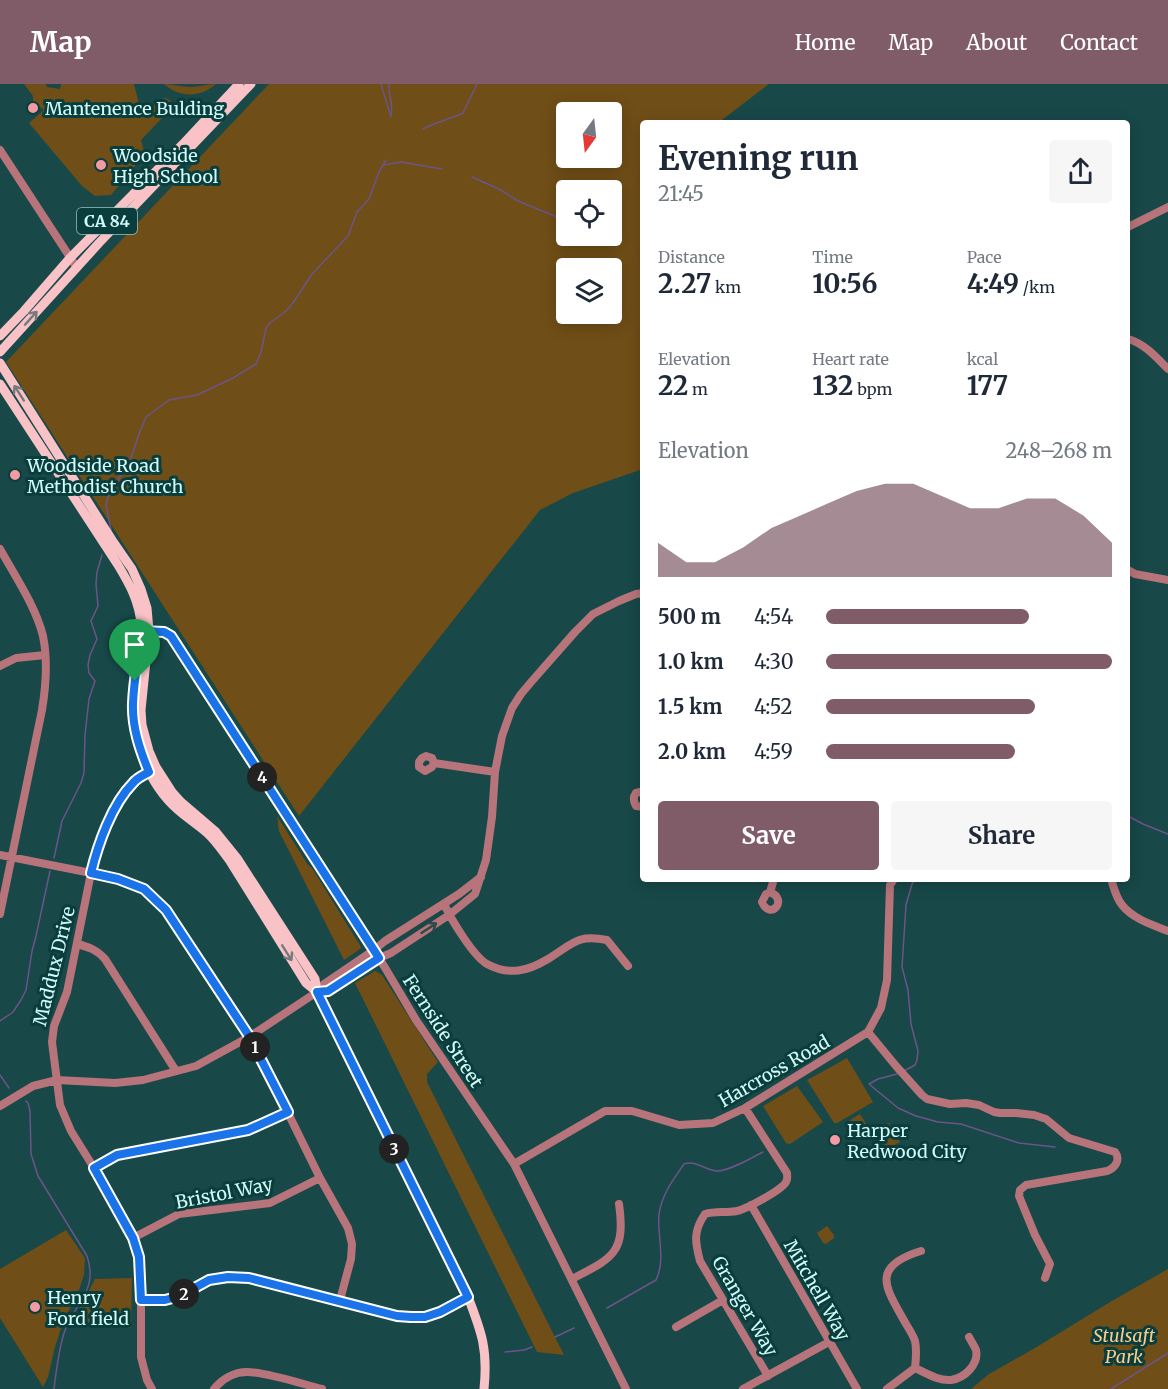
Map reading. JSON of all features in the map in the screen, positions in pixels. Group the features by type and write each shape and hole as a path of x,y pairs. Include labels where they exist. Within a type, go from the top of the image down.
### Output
{"main road":[{"name":"CA 84","path":"0,336 70,258 239,84"},
{"name":"CA 84","path":"0,352 251,84"},
{"path":"0,329 11,325"},
{"path":"0,363 39,423 74,489"},
{"path":"0,384 132,569 147,608 133,703 134,721 141,753 152,770 181,802 216,832 237,858 315,979 317,992 468,1297 482,1336 486,1366 484,1389"},
{"path":"30,429 39,423"}],"street":[{"path":"0,150 77,268"},
{"path":"1130,226 1168,207"},
{"path":"1130,340 1147,348 1168,369"},
{"path":"0,549 35,613 43,636 47,682 0,914"},
{"path":"1130,571 1168,580"},
{"path":"317,992 328,991 379,958 391,953 449,915 475,894 486,860 495,772 502,735 512,708 520,694 593,614 640,594"},
{"name":"Fernside Street","path":"145,631 164,632 171,636 374,950 428,1038 514,1164 626,1389"},
{"path":"0,666 16,658 45,655"},
{"path":"434,763 495,772"},
{"name":"Maddux Drive","path":"152,770 134,782 121,798 101,838 91,873 67,992 54,1026 52,1042 60,1105 71,1131 133,1238 139,1257 141,1357 147,1380 152,1389"},
{"path":"640,792 634,796 634,802 636,806 640,806"},
{"path":"0,855 118,879 144,889 166,910 249,1036 320,1178 348,1228 352,1244 351,1258 340,1300"},
{"path":"0,1106 33,1086 57,1080 115,1083 143,1080 196,1066 249,1036 317,992 324,984 385,941 459,894 481,877"},
{"path":"770,892 773,882"},
{"path":"892,882 890,885 887,980 881,1008 868,1032 896,1066 927,1099 950,1104 979,1105 1000,1113 1034,1115 1046,1119 1069,1138 1115,1152 1118,1155 1114,1168 1107,1171 1026,1185 1020,1190 1019,1196 1050,1264 1046,1278"},
{"path":"1112,882 1122,905 1130,913 1143,921 1168,930"},
{"path":"444,904 449,915 486,963 505,970 518,972 534,967 572,943 592,937 607,940 628,966"},
{"path":"77,944 90,947 105,959 176,1071"},
{"name":"Harcross Road","path":"514,1164 605,1111 632,1111 679,1125 713,1123 745,1108 868,1032"},
{"name":"Granger Way","path":"745,1108 787,1173 787,1179 782,1187 740,1210 705,1214 696,1229 696,1247 700,1261 768,1376"},
{"path":"94,1168 117,1155 248,1130 288,1112"},
{"name":"Bristol Way","path":"133,1238 179,1214 270,1203 320,1178"},
{"path":"572,1279 610,1257 616,1249 621,1223 619,1204"},
{"name":"Mitchell Way","path":"751,1205 857,1389"},
{"path":"887,1389 915,1368 916,1353 915,1340 887,1290 886,1276 891,1265 907,1255 921,1251"},
{"path":"141,1300 172,1299 209,1280 228,1277 249,1278 397,1316 425,1317 468,1297"},
{"path":"676,1327 723,1300"},
{"path":"915,1368 938,1379 952,1380 964,1375 972,1367 976,1358 975,1348 969,1337"},
{"path":"743,1389 830,1342"},
{"path":"214,1389 231,1375 246,1372 264,1374 322,1389"}],"green space":[{"name":"Woodside High School","path":"24,84 46,84 47,87 60,89 61,84 134,84 139,104 142,107 148,106 148,109 154,107 154,104 163,102 162,99 166,98 171,101 167,111 161,108 158,111 163,117 141,140 145,154 111,195 95,196 82,186 29,123 44,110 33,101 33,96"},
{"path":"164,84 190,87 216,84 197,94 183,94"},
{"path":"269,84 769,84 722,120 640,120 640,470 573,493 540,510 299,816 6,362"},
{"path":"277,816 361,947 344,960 279,831"},
{"path":"375,971 382,975 438,1062 427,1074 427,1082 564,1355 537,1352 355,983"},
{"path":"847,1058 873,1102 834,1123 807,1080"},
{"path":"797,1086 823,1122 790,1144 786,1143 763,1106"},
{"path":"860,1114 871,1132 860,1138 850,1120"},
{"path":"889,1123 900,1142 887,1149 876,1128"},
{"path":"827,1226 834,1238 826,1244 817,1233"},
{"name":"Henry Ford field","path":"66,1230 85,1258 84,1275 77,1296 64,1319 48,1377 43,1387 0,1318 0,1269"},
{"name":"Stulsaft Park","path":"1168,1269 1168,1389 971,1389 989,1374"},
{"path":"132,1278 131,1328 71,1325 95,1279"}],"waterway":[{"path":"381,84 391,117"},
{"path":"389,84 391,115"},
{"path":"423,129 463,113 477,84"},
{"path":"111,530 106,505 108,497 131,458 146,417 169,400 197,395 256,364 266,328 286,311 312,274 348,236 357,212 369,199 386,160"},
{"path":"384,165 401,162 442,169"},
{"path":"472,177 499,189 518,201 556,217"},
{"path":"54,858 62,821 84,773 89,699 95,681 89,673 88,665 97,639 91,621 98,606 96,584 102,555"},
{"path":"1130,817 1168,834"},
{"path":"0,1021 13,1012 26,990 32,951 50,871"},
{"path":"904,1071 915,1065 918,1051 911,1024 908,990 902,967 906,905 913,882"},
{"path":"897,1074 869,1084 898,1108 916,1116 938,1122 961,1124 1019,1143 1055,1147"},
{"path":"0,1075 9,1088"},
{"path":"26,1101 30,1111 31,1154 38,1176 87,1256 90,1268 88,1288 64,1333 54,1389"},
{"path":"607,1308 656,1280 660,1264 660,1207 668,1188 684,1164 693,1163 717,1171 728,1169 763,1152"},
{"path":"555,1337 574,1328"},
{"path":"505,1352 532,1347"},
{"path":"1111,1389 1168,1353"}],"place":[{"name":"Mantenence Bulding","path":"33,108"},
{"name":"Woodside High School","path":"101,165"},
{"name":"Woodside Road Methodist Church","path":"15,475"},
{"name":"Harper Redwood City","path":"835,1140"},
{"name":"Henry Ford field","path":"35,1307"}],"route":[{"path":"141,631 164,632 171,636 379,958 328,991 317,992 468,1297 458,1303 425,1317 397,1316 249,1278 228,1277 209,1280 180,1296 165,1300 141,1300 139,1257 133,1238 94,1168 117,1155 248,1130 288,1112 249,1036 166,910 144,889 118,879 91,873 101,838 121,798 134,782 149,772 136,737 133,703 135,681 141,631"}]}
